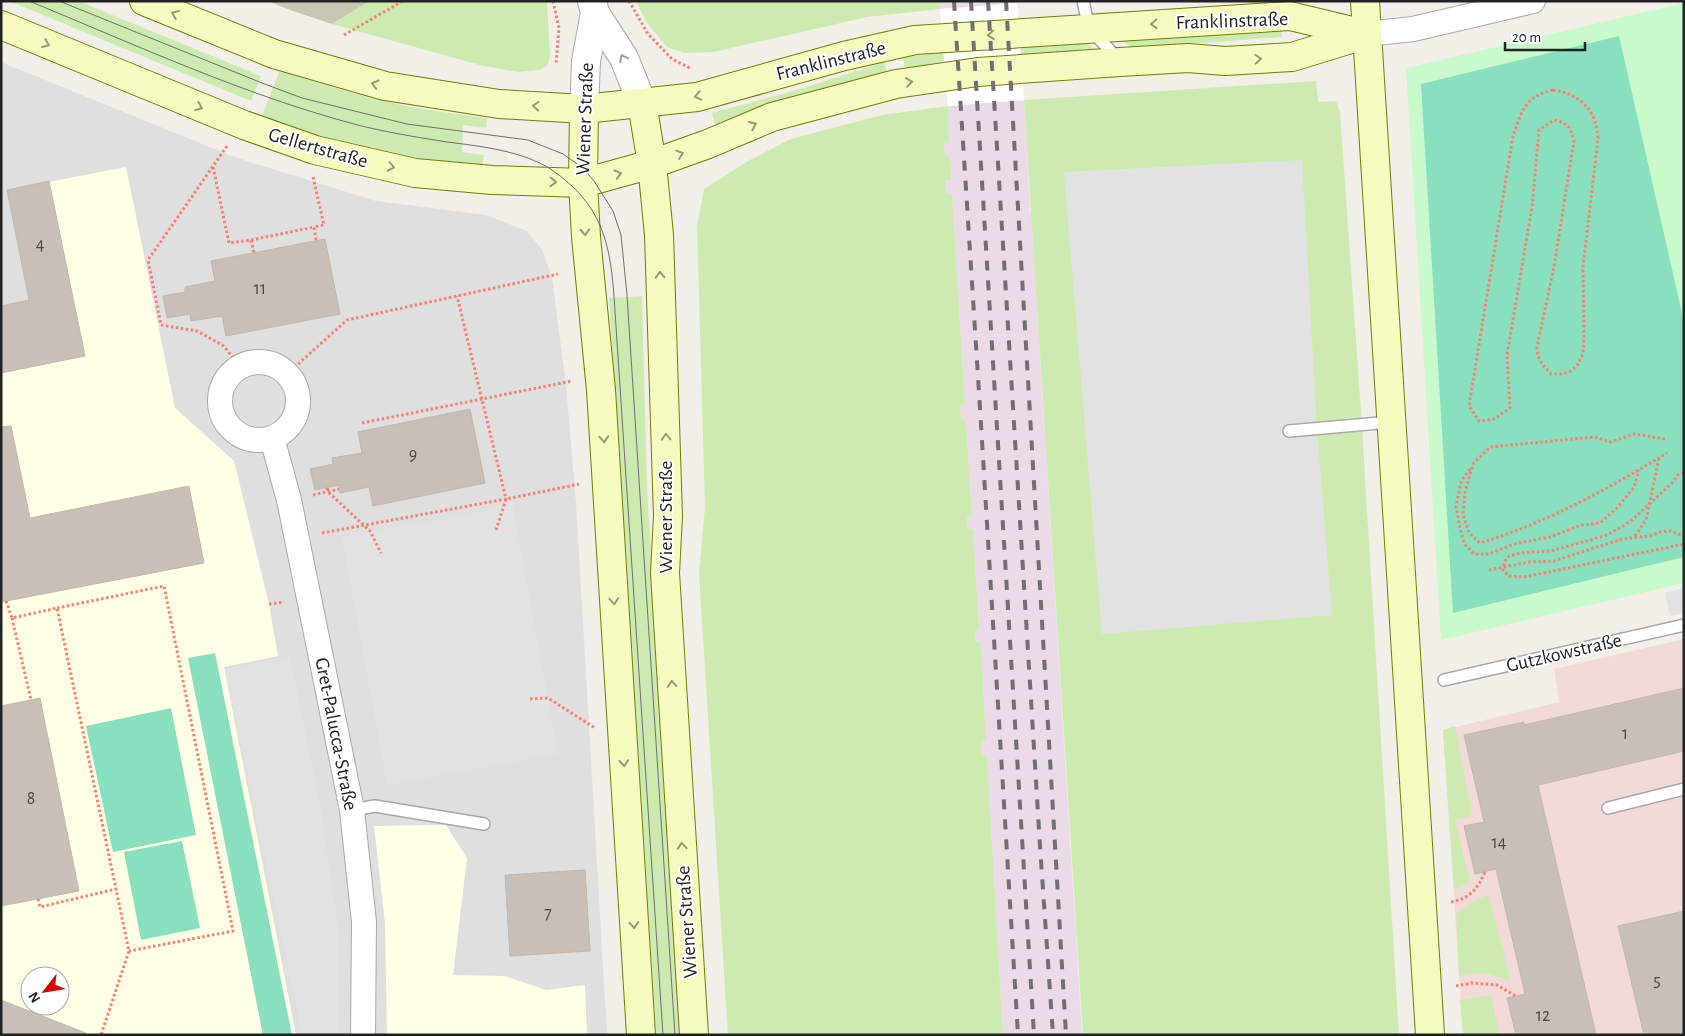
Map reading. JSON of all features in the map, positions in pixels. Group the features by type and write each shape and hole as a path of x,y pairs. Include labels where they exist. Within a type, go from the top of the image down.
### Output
{"main road":[{"path":"144,1 274,54 385,86 499,104 584,109 642,103"},
{"path":"1364,1 1430,1035"},
{"name":"Franklinstraße","path":"642,103 697,97 844,56 915,40 1290,16 1367,34"},
{"name":"Gellertstraße","path":"1,25 244,125 315,150 415,172 492,180 583,183 652,164"},
{"name":"Franklinstraße","path":"652,164 708,144 772,117 896,84 978,72 1120,62 1188,58 1225,61 1292,57 1367,34"},
{"name":"Wiener Straße","path":"642,103 652,164 659,235 668,506 665,573 694,1035"},
{"name":"Wiener Straße","path":"584,109 583,183 586,237 601,390 641,1035"}],"street":[{"path":"1367,34 1413,29 1500,5 1533,1"},
{"name":"Wiener Straße","path":"584,109 586,61 594,7"},
{"name":"Wiener Straße","path":"594,7 624,58 642,103"},
{"path":"252,363 277,366 287,374 294,385 298,397 297,410 292,422 284,431 272,438 260,440 247,438 236,432 227,423 222,412 220,398 223,386 230,375 240,367 252,363"},
{"name":"Gret-Palucca-Straße","path":"272,438 283,474 297,538 352,810 364,922 363,1035"}],"lane":[{"path":"1082,1 1089,28 1120,62"},
{"path":"1289,431 1391,422"},
{"name":"Gutzkowstraße","path":"1444,680 1684,625"},
{"path":"1608,808 1684,789"},
{"path":"352,810 375,806 484,824"}],"path":[{"path":"344,35 403,1"},
{"path":"553,1 558,28 556,64"},
{"path":"629,1 648,34 672,59 690,68"},
{"path":"1553,90 1566,92 1578,98 1590,110 1598,125 1583,267 1583,354 1577,366 1569,372 1551,374 1542,365 1537,348 1554,267 1574,141 1572,131 1567,124 1554,120 1546,123 1539,130 1532,208 1507,355 1510,408 1494,419 1479,421 1468,406 1513,136 1528,102 1539,94 1553,90"},
{"path":"227,145 148,260 161,324 197,331 224,346 240,367"},
{"path":"213,166 229,244 324,225 312,174"},
{"path":"314,227 316,240"},
{"path":"251,240 254,253"},
{"path":"287,374 347,320 558,274"},
{"path":"457,296 506,499 496,530"},
{"path":"362,423 573,380"},
{"path":"1640,470 1634,487 1617,508 1600,523 1580,525 1550,537 1514,544 1489,554 1474,554 1464,543 1456,506 1461,482 1472,464 1490,447 1594,437 1610,442 1634,434 1665,439"},
{"path":"1472,464 1465,492 1463,514 1469,534 1480,543 1542,520 1590,498 1667,454"},
{"path":"1635,537 1646,520 1659,458"},
{"path":"1684,472 1678,475 1630,522 1607,535 1551,551 1521,553 1509,556 1504,562 1503,570 1509,576 1524,577 1684,544"},
{"path":"297,538 581,484"},
{"path":"327,488 328,492 370,532 381,553"},
{"path":"1489,570 1529,562 1554,561 1622,539 1649,536 1660,532 1670,531 1684,536"},
{"path":"12,618 164,586 233,931 129,951"},
{"path":"6,601 12,618 31,700"},
{"path":"57,608 129,951 101,1035"},
{"path":"530,698 548,698 598,729"},
{"path":"1451,902 1476,890 1485,872"},
{"path":"38,899 40,907 116,889"},
{"path":"1456,986 1472,983 1497,985 1516,996"}],"shaded area":[{"path":"268,1 370,1 332,24"},
{"path":"940,1 1017,1 1017,3 940,9"},
{"path":"1,62 234,157 376,201 486,215 527,231 542,250 552,277 566,385 576,503 607,1035 1,1035"},
{"path":"1024,100 1026,138 1032,151 1027,152 1030,212 1036,212 1032,226 1045,436 1051,436 1046,450 1075,922 1080,922 1081,936 1076,937 1082,1035 1003,1035 987,755 982,755 981,741 986,740 981,643 975,641 975,632 979,629 973,530 968,528 967,517 972,516 966,421 961,418 960,405 965,403 952,194 946,194 945,181 951,180 950,158 945,157 944,143 949,142 948,106"},
{"path":"1302,160 1317,429 1332,615 1102,634 1064,172"},
{"path":"126,167 175,408 234,461 269,604 278,656 224,667 296,1035 1,1035 1,306 29,300 7,190"},
{"path":"513,506 558,754 387,785 342,537"},
{"path":"1684,588 1684,613 1670,616 1665,593"},
{"path":"1684,639 1684,1035 1463,1035 1443,730 1559,702 1554,669"},
{"path":"290,657 320,804 339,933 339,1035 302,1035 225,669"},
{"path":"446,825 467,858 453,975 504,976 546,990 585,985 587,1035 387,1035 385,923 374,826"}],"green space":[{"path":"9,1 78,1 261,76 251,101"},
{"path":"370,1 547,1 550,55 548,65 540,70 517,72 480,65 332,24"},
{"path":"636,1 940,1 940,9 867,17 714,52 685,53 667,47 647,23"},
{"path":"1684,3 1684,583 1441,640 1406,68"},
{"path":"1281,29 1282,37 1134,48 1121,41"},
{"path":"1619,36 1684,322 1684,557 1453,613 1421,84"},
{"path":"1086,42 1094,50 1021,55 1021,46"},
{"path":"943,52 944,61 905,69 903,57"},
{"path":"884,62 887,73 800,96 715,125 712,113 810,86"},
{"path":"280,70 311,81 406,106 487,118 486,128 463,125 462,152 484,155 482,168 394,155 332,141 261,118"},
{"path":"1316,81 1318,102 1336,101 1340,112 1361,412 1399,1035 1083,1035 1024,100"},
{"path":"948,106 949,143 944,143 945,157 950,157 951,180 945,181 946,194 952,194 965,404 960,405 961,418 966,421 972,516 967,517 968,528 973,530 979,629 975,632 975,641 981,643 986,740 981,741 982,755 987,755 1003,1035 728,1035 699,574 705,507 697,226 704,189 748,161 791,139 882,115"},
{"path":"642,296 647,488 682,1035 656,1035 609,298"},
{"path":"215,653 292,1035 263,1035 188,658"},
{"path":"171,708 196,835 113,852 86,726"},
{"path":"1455,726 1472,816 1455,820 1470,882 1454,889 1443,730"},
{"path":"182,841 200,928 141,940 124,852"},
{"path":"1489,895 1511,982 1486,973 1459,976 1456,914 1476,899"},
{"path":"1491,995 1500,1035 1463,1035 1460,1000"}],"pier":[{"path":"1017,3 1024,100 948,106 940,9"}],"building":[{"path":"49,181 85,356 1,373 1,306 29,300 7,190"},
{"path":"325,239 340,314 226,336 222,316 191,321 190,314 167,318 163,296 185,292 185,287 215,281 211,261"},
{"path":"470,409 485,483 373,506 369,487 340,493 339,485 315,490 310,469 333,464 332,458 362,453 358,432"},
{"path":"11,426 30,518 189,486 204,563 1,602 1,427"},
{"path":"1684,688 1684,751 1538,785 1596,1035 1516,1035 1507,998 1525,994 1496,869 1475,874 1464,826 1484,822 1464,735 1524,722 1524,725"},
{"path":"40,698 79,891 1,906 1,706"},
{"path":"585,870 590,951 510,956 505,875"},
{"path":"1684,911 1684,1035 1644,1035 1618,926"},
{"path":"1,1000 20,1007 20,1016 42,1016 86,1033 86,1035 1,1035"}],"tram line":[{"path":"29,1 230,84 312,112 377,129 487,148 528,158 552,170 569,183 592,210 606,241 610,258 614,296 663,1035"},
{"path":"59,1 302,98 407,124 528,140 563,154 583,168 594,181 613,211 621,235 627,295 675,1035"}],"railway":[{"path":"954,1 1018,1035"},
{"path":"971,1 1034,1035"},
{"path":"988,1 1053,1035"},
{"path":"1006,1 1066,1035"}]}
